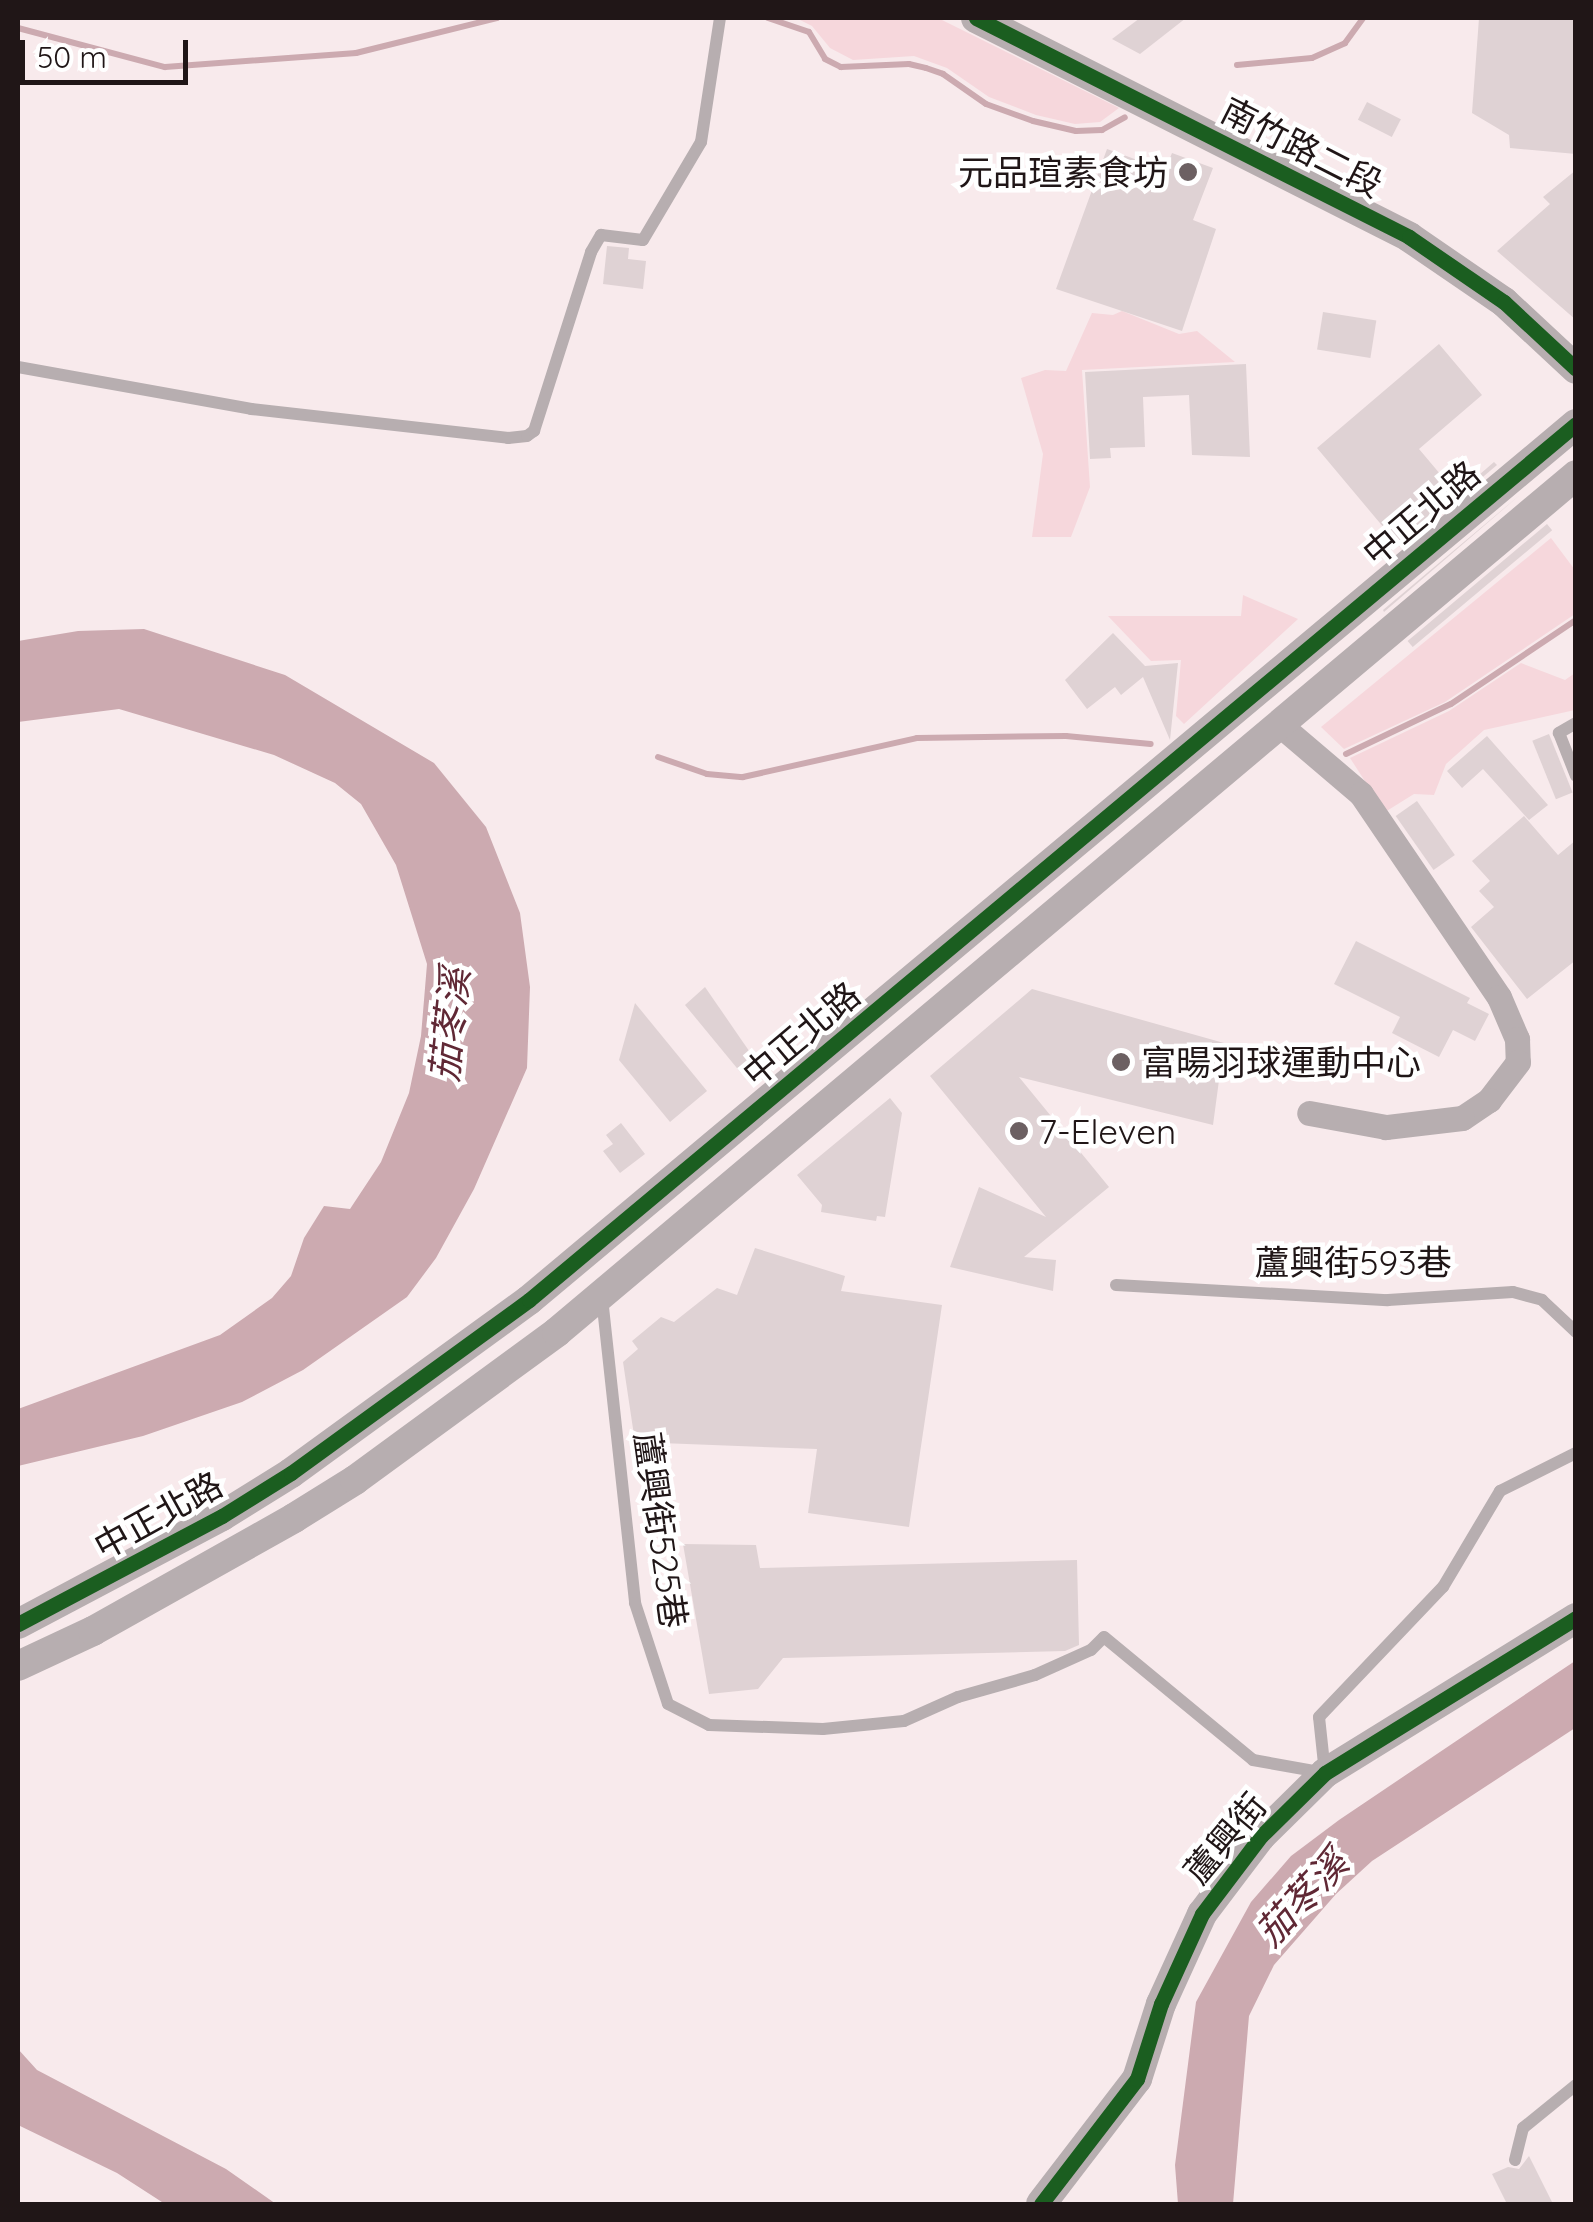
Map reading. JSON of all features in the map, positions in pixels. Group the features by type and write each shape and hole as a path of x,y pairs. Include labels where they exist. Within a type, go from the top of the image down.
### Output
{"street":[{"name":"南竹路二段","path":"976,18 1409,236 1504,302 1576,369"},
{"name":"中正北路","path":"18,1624 222,1516 291,1473 530,1300 1576,424"},
{"name":"中正北路","path":"18,1666 92,1630 355,1480 602,1295 1576,475"},
{"path":"1280,725 1361,794 1499,997 1517,1039 1518,1062 1489,1100 1462,1118 1386,1127 1309,1113"},
{"name":"蘆興街","path":"1041,2204 1137,2079 1161,2004 1202,1914 1260,1836 1325,1773 1576,1618"}],"lane":[{"path":"18,368 251,409 508,438 527,436 534,431 591,252 601,235 643,240 701,142 720,18"},
{"path":"1576,723 1559,733 1576,776"},
{"name":"蘆興街593巷","path":"1116,1284 1388,1300 1513,1292 1542,1300 1576,1332"},
{"name":"蘆興街525巷","path":"602,1295 636,1603 655,1674 668,1704 682,1714 709,1725 823,1730 904,1720 958,1697 1035,1675 1091,1650 1104,1637 1254,1760 1325,1773"},
{"path":"1325,1773 1320,1717 1443,1587 1500,1492 1576,1453"},
{"path":"1514,2160 1522,2128 1576,2085"}],"shaded area":[{"path":"796,18 938,18 1119,108 1100,122 1075,124 1036,115 989,97 947,68 914,56 853,60 830,48 812,26"},
{"path":"1122,311 1179,334 1197,331 1235,362 1082,370 1090,487 1071,537 1032,537 1043,454 1021,378 1045,370 1066,371 1092,313 1113,315"},
{"path":"1551,538 1575,570 1575,614 1445,702 1344,749 1321,727"},
{"path":"1243,595 1298,619 1184,724 1176,716 1181,660 1151,661 1108,616 1241,616"},
{"path":"1521,663 1565,680 1575,673 1575,710 1484,730 1446,764 1434,795 1414,794 1385,812 1350,758 1449,711"}],"water":[{"name":"茄苳溪","path":"144,629 285,675 434,763 486,827 520,913 530,987 527,1068 474,1189 436,1258 407,1297 303,1370 242,1402 143,1436 18,1466 18,1409 220,1335 272,1298 291,1276 304,1238 324,1206 350,1209 381,1162 409,1093 421,1036 427,964 396,865 361,804 335,783 274,755 119,709 18,722 18,641 78,631"},
{"name":"茄苳溪","path":"1575,1661 1575,1728 1372,1861 1336,1894 1274,1965 1249,2016 1233,2204 1178,2204 1175,2165 1196,2002 1251,1902 1291,1856 1339,1820"},
{"path":"18,2049 37,2070 226,2169 276,2204 165,2204 117,2173 18,2125"}],"building":[{"path":"1140,18 1186,18 1140,54 1112,39"},
{"path":"1479,18 1576,18 1576,154 1510,148 1509,135 1472,113"},
{"path":"1367,102 1401,119 1392,137 1358,120"},
{"path":"1107,149 1165,170 1172,153 1213,168 1193,220 1216,229 1182,331 1056,289"},
{"path":"1576,170 1576,320 1497,251 1550,204 1543,197"},
{"path":"607,246 629,248 628,259 646,261 643,289 603,284"},
{"path":"1323,312 1376,320 1370,358 1317,350"},
{"path":"1439,344 1482,395 1419,449 1457,494 1494,462 1497,465 1400,547 1317,448"},
{"path":"1246,364 1250,457 1192,455 1189,395 1143,397 1145,447 1110,448 1111,458 1090,459 1085,372"},
{"path":"1521,494 1384,612 1383,610"},
{"path":"1547,524 1552,530 1413,647 1408,641"},
{"path":"1113,633 1145,666 1178,663 1170,740 1143,677 1121,695 1115,687 1087,709 1065,680"},
{"path":"1549,734 1573,792 1556,799 1532,741"},
{"path":"1487,736 1548,805 1529,820 1483,769 1462,788 1447,771"},
{"path":"1417,801 1455,855 1434,870 1396,816"},
{"path":"1524,816 1558,855 1576,840 1576,960 1527,999 1471,927 1494,907 1479,891 1490,881 1472,861"},
{"path":"1356,941 1470,998 1467,1003 1489,1014 1475,1041 1453,1030 1439,1057 1392,1033 1400,1017 1334,984"},
{"path":"705,987 756,1061 741,1073 685,1005"},
{"path":"1032,989 1224,1043 1213,1125 1019,1077 1109,1187 1024,1257 1056,1260 1053,1291 950,1267 979,1187 1046,1217 930,1076"},
{"path":"635,1003 707,1091 670,1122 619,1060"},
{"path":"890,1098 902,1113 885,1217 877,1216 876,1221 821,1212 822,1205 797,1175"},
{"path":"621,1123 645,1154 620,1173 603,1151 613,1144 606,1135"},
{"path":"755,1248 845,1276 841,1291 942,1305 909,1527 808,1513 817,1449 635,1442 623,1362 638,1349 632,1341 661,1317 674,1322 717,1288 737,1295"},
{"path":"683,1544 756,1545 760,1568 1077,1560 1079,1645 1065,1651 783,1658 758,1689 709,1694"},
{"path":"1529,2156 1553,2204 1507,2204 1492,2174 1508,2167 1519,2169"}],"waterway":[{"path":"18,28 165,67 356,53 497,18"},
{"path":"768,18 809,32 825,59 841,67 909,64 926,68 943,74 986,104 1033,121 1076,131 1102,130 1125,117"},
{"path":"1237,65 1312,58 1345,43 1363,18"},
{"path":"1346,754 1451,704 1576,620"},
{"path":"658,757 707,774 743,777 917,738 1066,736 1151,744"}],"cycle path":[{"path":"976,18 1409,237 1504,302 1576,369"},
{"path":"18,1624 222,1516 291,1473 529,1300 1576,424"},
{"path":"1041,2204 1137,2079 1161,2004 1202,1914 1261,1836 1325,1773 1576,1618"}],"place":[{"name":"元品瑄素食坊","path":"1188,172"},
{"name":"富暘羽球運動中心","path":"1121,1062"},
{"name":"7-Eleven","path":"1019,1131"}]}
